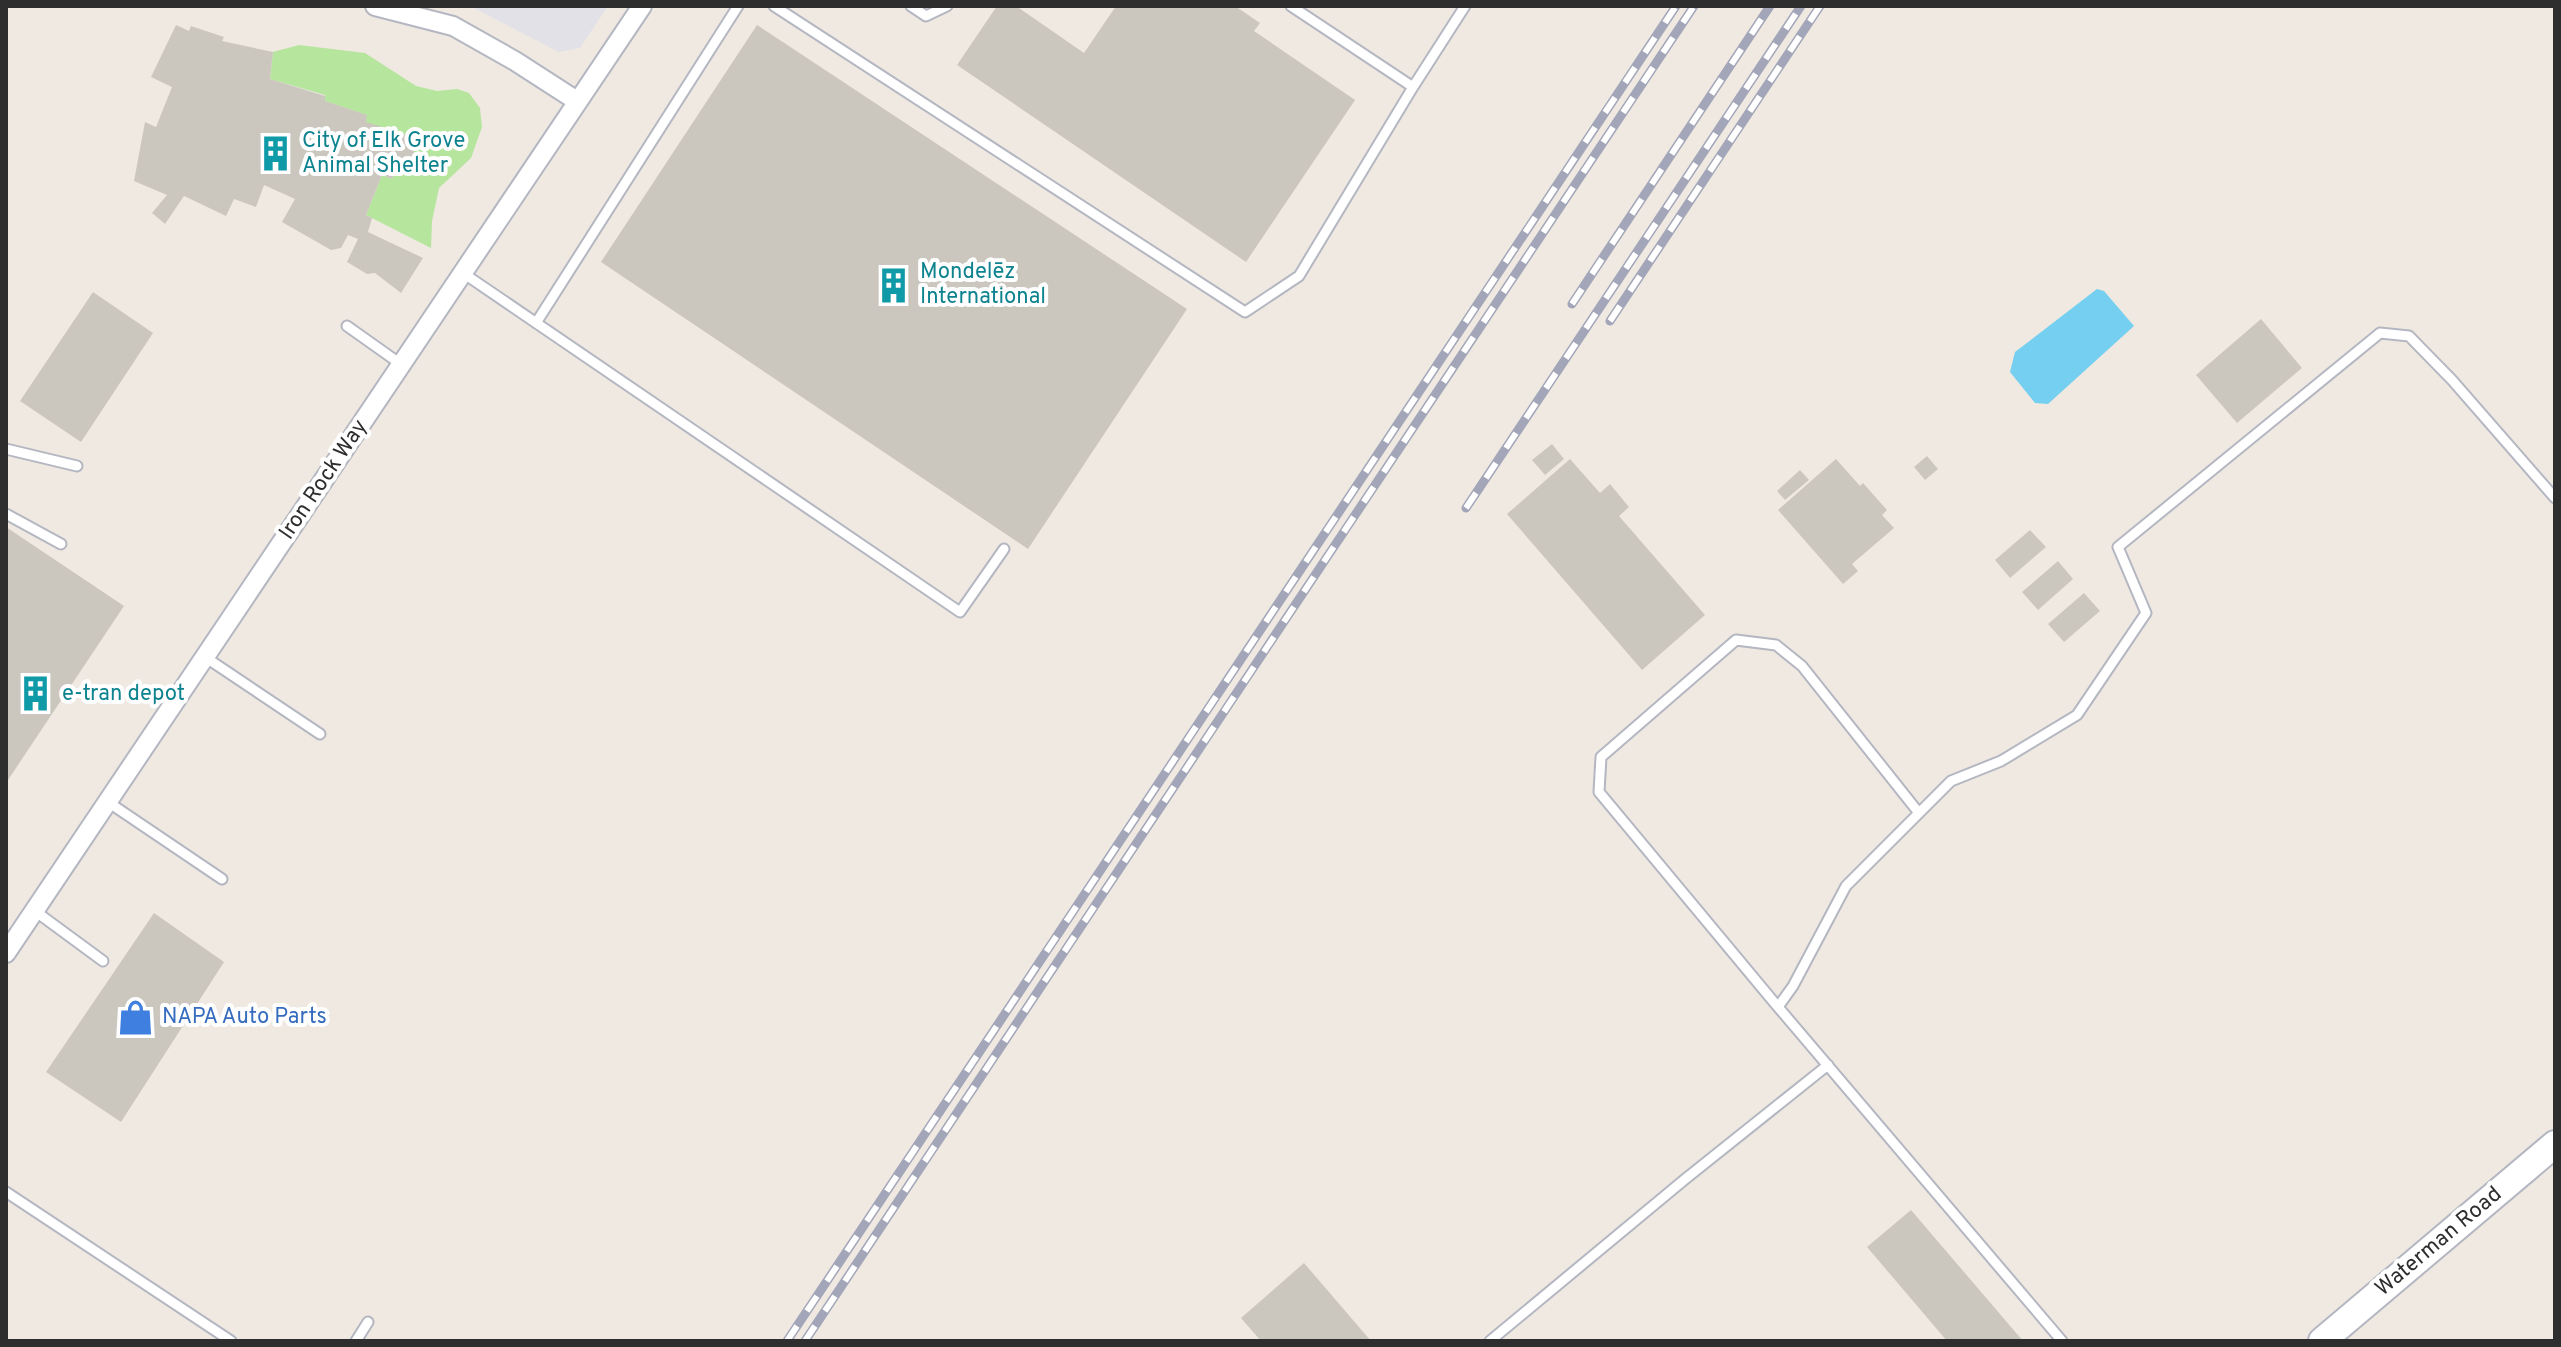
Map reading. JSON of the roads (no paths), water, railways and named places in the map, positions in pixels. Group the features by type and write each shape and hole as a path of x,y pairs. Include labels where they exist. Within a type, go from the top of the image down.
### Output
{"main road":[{"name":"Waterman Road","path":"2322,1341 2555,1144"}],"street":[{"path":"375,6 453,26 577,101"},
{"name":"Iron Rock Way","path":"6,953 642,6"}],"lane":[{"path":"536,323 738,6"},
{"path":"774,6 1245,312 1299,276 1465,6"},
{"path":"911,6 926,16 947,6"},
{"path":"1291,6 1413,87"},
{"path":"463,273 960,612 1004,549"},
{"path":"347,326 402,365"},
{"path":"1778,1007 1793,986 1846,886 1951,781 2001,761 2077,715 2146,613 2118,547 2380,333 2409,336 2452,380 2555,498"},
{"path":"6,449 77,466"},
{"path":"6,514 61,544"},
{"path":"1919,813 1802,666 1776,645 1736,640 1601,757 1599,792 2062,1341"},
{"path":"205,657 320,734"},
{"path":"108,802 222,879"},
{"path":"35,911 103,961"},
{"path":"1490,1341 1828,1065"},
{"path":"6,1192 231,1341"},
{"path":"356,1341 368,1322"}],"water":[{"path":"2097,289 2104,291 2134,326 2048,404 2035,403 2010,372 2015,352"}],"railway":[{"path":"787,1341 1676,6"},
{"path":"805,1341 1694,6"},
{"path":"1572,304 1770,6"},
{"path":"1466,508 1801,6"},
{"path":"1610,321 1820,6"}],"place":[{"name":"City of Elk Grove Animal Shelter","path":"276,154"},
{"name":"Mondelēz International","path":"894,285"},
{"name":"e-tran depot","path":"36,694"},
{"name":"NAPA Auto Parts","path":"136,1017"}]}
